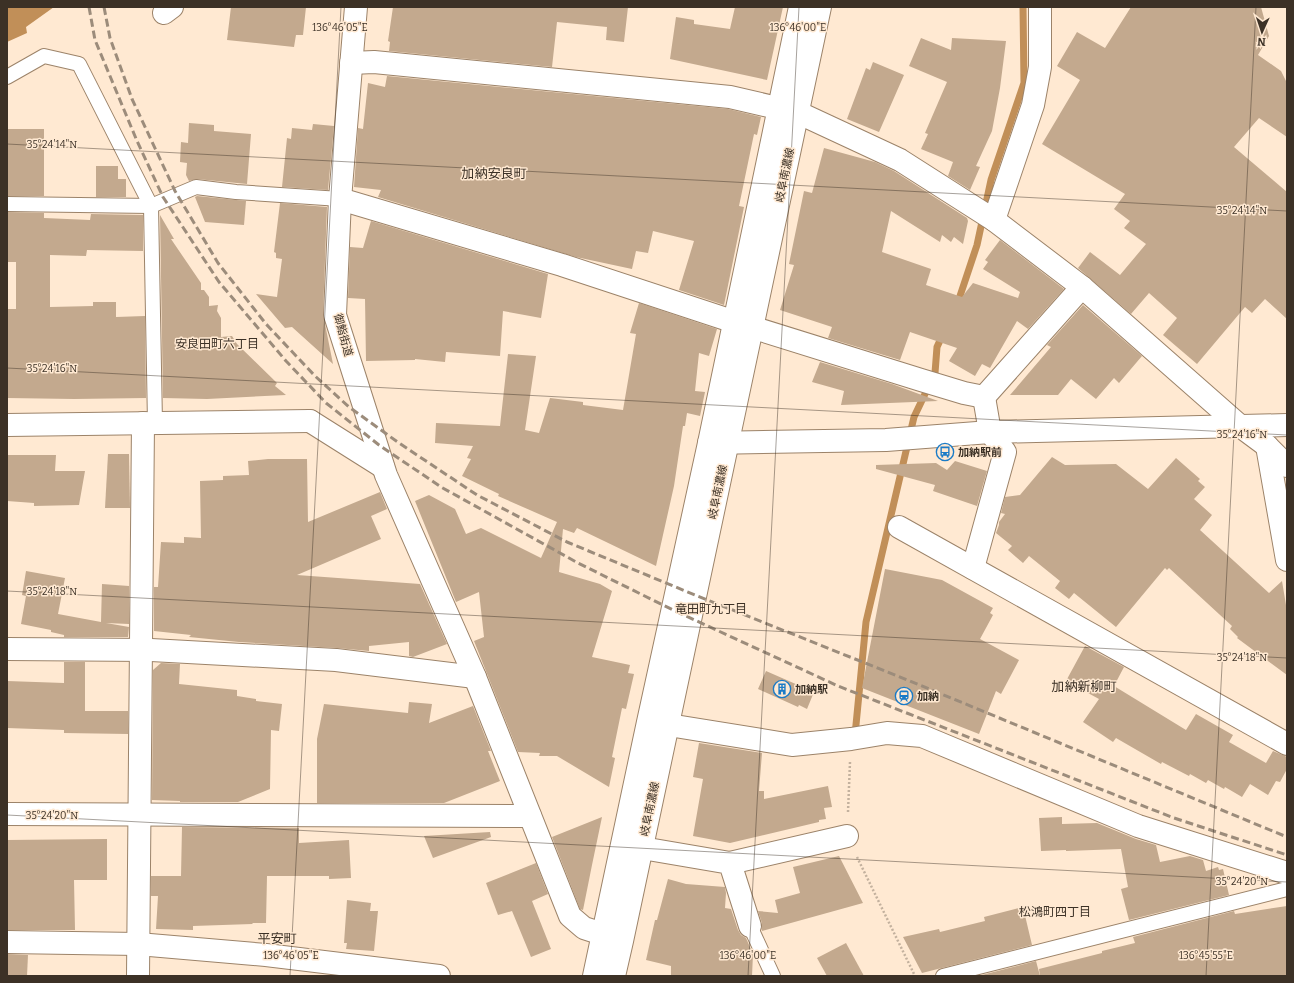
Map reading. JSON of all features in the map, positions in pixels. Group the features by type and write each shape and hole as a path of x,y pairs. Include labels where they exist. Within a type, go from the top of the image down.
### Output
{"street":[{"name":"御鮨街道","path":"356,7 340,199 336,315 383,467 475,677 570,916 584,928 613,938"},
{"name":"岐阜南濃線","path":"789,110 800,7"},
{"name":"岐阜南濃線","path":"614,976 613,938 658,724 789,110 820,7"},
{"path":"985,214 1033,105 1040,68 1040,7"},
{"path":"351,63 374,62 730,97 789,110 900,160 985,214 1082,287 1240,426 1267,446 1287,466"},
{"path":"340,199 562,265 744,325 930,383 984,397"},
{"path":"984,397 1082,287"},
{"path":"973,568 1005,452 990,432 984,397"},
{"path":"7,425 310,421 383,467"},
{"path":"138,976 141,650 149,423"},
{"path":"719,443 893,439 990,432 1287,425"},
{"path":"1267,446 1287,560"},
{"path":"899,527 1287,744"},
{"path":"7,649 141,650 336,660 475,677"},
{"path":"658,724 792,745 851,739 887,733 922,736 1138,826 1287,873"},
{"name":"岐阜南濃線","path":"594,976 613,938 642,848 658,724"},
{"path":"7,814 530,816"},
{"path":"642,848 730,863 847,836"},
{"path":"730,863 750,926"},
{"path":"7,942 138,944 266,955 439,976"}],"lane":[{"path":"7,77 44,56 79,64 151,206 149,423"},
{"path":"7,204 151,206 196,187 236,192 340,199"},
{"path":"943,976 1287,889"},
{"path":"750,926 773,976"}],"path":[{"path":"851,739 847,836 915,976"}],"shaded area":[{"path":"7,7 54,7 26,27 27,33 7,42"}],"building":[{"path":"231,7 306,7 303,35 296,35 294,47 227,40"},
{"path":"393,7 628,7 624,42 606,40 607,27 557,22 552,67 389,51 390,42 388,41"},
{"path":"735,7 783,7 767,80 670,59 676,17 694,20 694,24 730,29"},
{"path":"1131,7 1261,7 1269,36 1258,55 1281,71 1287,83 1287,137 1259,118 1234,147 1287,192 1287,319 1265,299 1252,313 1245,307 1197,364 1163,335 1177,318 1149,293 1131,314 1078,268 1090,252 1120,275 1146,244 1124,228 1130,221 1114,209 1125,194 1042,144 1080,80 1057,66 1077,32 1105,48"},
{"path":"921,38 951,50 952,38 1006,41 1000,88 992,131 976,166 980,167 970,190 948,176 953,162 921,149 928,134 925,133 947,82 909,66"},
{"path":"873,62 904,75 879,132 847,119 866,68 870,70"},
{"path":"387,76 728,109 761,117 757,135 754,134 739,206 744,207 724,305 679,290 694,241 653,231 648,253 636,251 632,269 576,257 378,197 381,190 354,187 358,128 363,129 368,83 385,87"},
{"path":"189,123 214,125 214,131 251,134 247,184 197,179 189,181 186,175 187,163 180,162 181,142 188,143"},
{"path":"313,124 334,126 328,190 282,187 287,138 291,139 292,128 312,130"},
{"path":"7,129 44,129 44,196 7,196"},
{"path":"824,148 875,162 894,171 967,218 968,221 963,244 954,237 951,242 942,235 940,242 891,211 882,252 931,269 926,285 962,297 973,283 1018,298 1020,292 983,269 988,262 985,260 1000,240 1064,289 1028,329 1017,321 990,368 982,364 975,376 949,361 957,348 910,332 900,360 828,338 832,327 780,310 794,265 789,264 804,191 812,193"},
{"path":"96,166 118,166 118,179 126,179 126,197 96,197"},
{"path":"195,197 246,201 244,225 205,222"},
{"path":"280,203 327,207 323,314 333,364 292,327 285,328 256,294 277,297 282,259 276,258 276,253 274,252"},
{"path":"7,212 44,213 44,218 90,220 91,214 143,215 143,251 87,250 86,256 50,255 50,307 93,306 93,302 116,302 116,317 145,316 146,398 7,398 7,309 16,309 16,262 7,262"},
{"path":"160,215 174,239 171,239 201,283 201,290 204,290 209,297 209,306 218,305 217,311 221,318 221,337 232,336 237,344 277,383 275,386 286,395 207,399 163,398"},
{"path":"371,221 548,274 541,318 503,311 500,356 446,352 445,362 415,359 366,361 365,299 348,298 350,247 363,248"},
{"path":"639,303 717,329 709,356 699,353 695,391 705,392 700,416 687,413 685,426 683,426 674,486 656,566 577,528 574,533 563,529 559,572 600,584 612,591 592,657 630,665 628,673 634,674 626,709 622,708 612,757 615,758 609,787 557,756 539,756 540,753 518,752 474,641 484,637 479,592 456,602 415,501 429,495 455,509 466,534 481,528 541,558 557,522 498,496 499,494 462,476 471,459 467,458 473,446 435,443 436,423 500,426 508,354 536,356 525,430 539,433 550,398 583,402 583,405 623,410 636,334 630,333"},
{"path":"1083,305 1142,356 1119,383 1114,378 1096,399 1071,379 1058,395 1010,395 1051,347 1047,345"},
{"path":"820,362 892,384 938,401 841,405 844,391 812,382"},
{"path":"108,454 129,454 130,508 105,508"},
{"path":"7,455 56,455 55,471 85,471 79,505 34,506 34,503 7,501"},
{"path":"1052,457 1065,465 1116,464 1148,489 1176,458 1200,479 1198,481 1205,487 1194,499 1212,515 1200,530 1269,593 1282,581 1287,611 1287,675 1237,638 1238,637 1230,629 1232,626 1169,568 1167,570 1165,568 1116,627 1074,593 1069,599 1055,588 1060,581 1029,556 1023,563 1008,550 1012,546 996,533 999,522 1005,514 1001,513 1005,497 1020,495"},
{"path":"268,459 307,459 308,522 380,492 387,509 371,516 381,539 297,575 420,584 447,644 413,657 409,656 409,642 369,646 369,651 239,642 189,637 191,635 154,631 154,587 158,587 161,542 184,543 184,537 201,538 200,481 223,480 223,476 249,475 248,461"},
{"path":"955,461 987,471 977,506 933,491 935,485 876,469 876,465 936,463 947,470"},
{"path":"885,569 942,580 993,608 990,613 993,615 980,639 1019,660 1001,694 996,691 979,734 862,688"},
{"path":"26,571 65,578 58,614 101,622 102,584 129,586 129,624 106,623 129,627 128,637 64,637 64,635 51,632 51,630 21,624 26,596 22,595"},
{"path":"1085,646 1124,667 1114,686 1186,730 1196,714 1233,735 1229,742 1266,763 1273,751 1287,757 1287,769 1280,782 1276,781 1268,795 1250,784 1242,797 1225,787 1224,789 1208,780 1206,783 1190,774 1189,776 1162,762 1161,764 1116,738 1113,742 1083,722 1099,699 1066,681"},
{"path":"64,662 85,662 85,711 128,711 128,734 64,733 64,730 7,728 7,681 64,683"},
{"path":"161,663 180,664 179,684 237,690 237,696 256,699 256,701 282,704 279,731 271,730 270,789 238,802 180,802 152,800 153,670"},
{"name":"加納駅","path":"766,671 814,692 807,709 799,705 798,707 758,689"},
{"path":"409,702 432,704 429,723 473,706 491,751 488,751 500,781 444,803 317,803 317,739 324,704 408,713"},
{"path":"699,743 762,753 759,791 764,791 764,799 828,786 832,807 824,808 826,819 819,820 819,822 730,843 693,836 703,779 693,777"},
{"path":"602,817 583,910 580,909 552,837"},
{"path":"1062,817 1062,824 1097,823 1136,839 1156,845 1160,862 1190,856 1203,860 1206,871 1218,867 1219,870 1223,869 1229,895 1129,920 1121,889 1128,887 1121,849 1041,851 1039,818"},
{"path":"182,827 299,828 299,843 349,840 351,878 329,879 329,876 267,876 266,923 193,926 193,930 156,929 158,896 151,896 151,876 181,876"},
{"path":"490,832 491,837 433,858 424,836"},
{"path":"107,839 107,880 74,880 75,930 7,930 7,840"},
{"path":"839,856 863,903 762,931 762,923 758,911 778,913 775,900 800,893 793,867"},
{"path":"536,863 548,894 532,901 551,949 531,957 512,911 498,915 486,883"},
{"path":"668,879 686,884 725,887 725,908 731,909 738,930 741,935 746,938 753,954 752,976 671,976 671,966 646,960 655,920 657,920"},
{"path":"347,900 371,903 370,911 378,911 374,951 346,949 347,943 344,943"},
{"path":"1287,906 1287,976 1040,976 1039,969 1135,943 1133,937 1234,911 1235,914"},
{"path":"1023,907 1032,945 922,973 903,937 939,929 940,932 985,921 984,917"},
{"path":"846,943 864,976 827,976 817,958"},
{"path":"7,954 28,955 27,976 7,976"},
{"path":"1036,961 1040,976 978,976"}],"waterway":[{"path":"957,305 977,245 991,180 1024,83 1023,7"},
{"path":"855,735 866,622 914,417 935,373 937,347 943,334"}],"railway":[{"path":"89,7 95,40 137,141 163,197 219,282 286,361 326,403 379,445 441,487 578,563 673,610 838,686 1174,818 1287,855"},
{"path":"104,7 110,38 132,99 175,191 218,263 266,324 315,376 349,407 399,443 477,495 567,542 910,681 1287,837"}],"place":[{"name":"加納駅前","path":"945,452"},
{"name":"加納駅","path":"782,689"},
{"name":"加納","path":"904,696"}],"district":[{"name":"加納安良町","path":"494,173"},
{"name":"安良田町六丁目","path":"217,344"},
{"name":"竜田町九丁目","path":"711,609"},
{"name":"加納新柳町","path":"1084,686"},
{"name":"松鴻町四丁目","path":"1055,912"},
{"name":"平安町","path":"277,938"}]}
